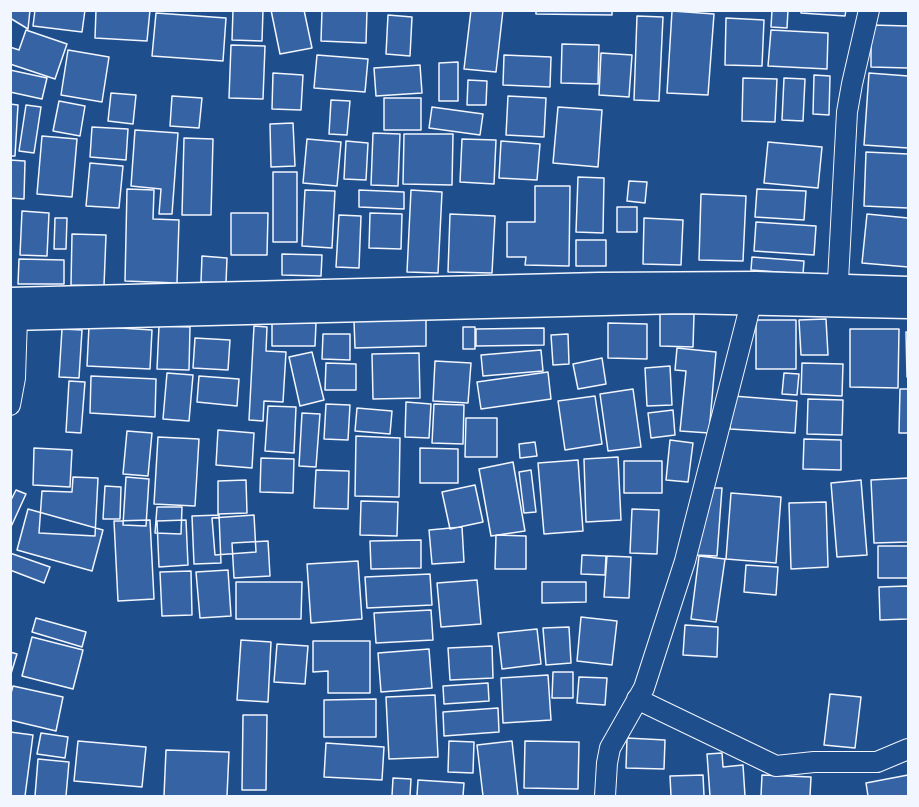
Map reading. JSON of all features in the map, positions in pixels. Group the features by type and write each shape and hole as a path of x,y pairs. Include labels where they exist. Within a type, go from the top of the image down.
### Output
{"street":[{"path":"837,296 847,112 869,10"},
{"path":"13,312 599,285 756,284 909,306"},
{"path":"13,312 682,301 751,303 909,288"},
{"path":"605,796 610,748 644,688 685,561 751,303"},
{"path":"10,405 15,378 13,312"},
{"path":"637,699 776,766 814,762 878,762 909,749"}],"building":[{"path":"10,10 30,10 28,29 10,18"},
{"path":"35,10 85,10 82,32 33,26"},
{"path":"96,10 150,10 147,41 95,38"},
{"path":"233,10 263,10 262,41 232,40"},
{"path":"271,10 304,10 312,48 280,54"},
{"path":"322,10 367,10 366,43 321,41"},
{"path":"471,10 503,10 496,72 464,69"},
{"path":"536,10 612,10 612,15 536,14"},
{"path":"772,10 788,10 787,28 771,27"},
{"path":"801,10 846,10 845,16 801,13"},
{"path":"672,11 714,14 708,95 667,93"},
{"path":"156,13 226,18 223,61 152,56"},
{"path":"388,15 412,17 410,56 386,54"},
{"path":"637,16 663,17 659,101 634,100"},
{"path":"726,18 764,20 762,66 725,65"},
{"path":"871,25 908,26 908,68 871,67"},
{"path":"26,30 67,44 55,79 10,64 10,47 19,50"},
{"path":"771,30 828,33 827,69 768,66"},
{"path":"562,44 599,45 598,84 561,83"},
{"path":"231,45 265,46 263,99 229,98"},
{"path":"68,50 109,57 102,102 61,95"},
{"path":"601,53 632,55 629,97 599,95"},
{"path":"317,55 368,59 365,92 314,88"},
{"path":"504,55 551,57 550,87 503,85"},
{"path":"458,62 458,101 439,101 439,63"},
{"path":"420,65 422,93 376,96 374,68"},
{"path":"10,70 47,78 42,99 10,92"},
{"path":"273,73 303,75 301,110 272,109"},
{"path":"869,73 908,76 908,148 864,145"},
{"path":"814,75 830,76 829,115 813,114"},
{"path":"743,78 777,79 775,122 742,121"},
{"path":"784,78 805,79 803,121 782,120"},
{"path":"468,80 487,81 486,105 467,105"},
{"path":"111,93 136,95 133,124 108,121"},
{"path":"172,96 202,98 199,128 170,126"},
{"path":"508,96 546,98 544,137 506,135"},
{"path":"384,98 421,98 421,130 384,130"},
{"path":"331,100 350,101 347,135 329,134"},
{"path":"59,101 85,106 80,136 53,131"},
{"path":"10,104 18,105 15,156 10,156"},
{"path":"26,105 41,107 34,153 19,151"},
{"path":"432,107 483,114 480,135 429,128"},
{"path":"558,107 602,110 598,167 553,163"},
{"path":"293,123 295,166 271,167 270,124"},
{"path":"92,127 128,129 126,160 90,157"},
{"path":"135,130 178,133 172,214 159,214 161,189 131,186"},
{"path":"373,133 400,134 398,186 371,185"},
{"path":"404,134 453,134 452,185 403,184"},
{"path":"42,136 77,139 72,197 37,194"},
{"path":"184,138 213,139 211,215 182,215"},
{"path":"307,139 341,142 337,186 303,183"},
{"path":"462,139 496,140 494,184 460,182"},
{"path":"346,141 368,143 366,180 344,179"},
{"path":"501,141 540,144 537,180 499,178"},
{"path":"768,142 822,147 818,188 764,183"},
{"path":"866,152 908,154 908,208 864,206"},
{"path":"10,160 25,161 24,199 10,198"},
{"path":"90,163 123,166 119,208 86,206"},
{"path":"273,172 297,172 297,242 273,242"},
{"path":"578,177 604,178 603,233 576,232"},
{"path":"629,181 647,182 645,203 627,201"},
{"path":"535,186 570,186 569,266 525,265 526,257 507,257 507,222 535,222"},
{"path":"127,189 154,190 153,219 179,220 177,283 125,281"},
{"path":"757,189 806,191 804,220 755,217"},
{"path":"305,190 335,191 332,248 302,246"},
{"path":"359,190 404,192 404,209 359,207"},
{"path":"411,190 442,192 438,273 407,272"},
{"path":"701,194 746,196 743,261 699,260"},
{"path":"617,207 637,207 637,232 617,232"},
{"path":"22,211 49,213 47,256 20,255"},
{"path":"231,213 268,213 267,255 231,255"},
{"path":"370,213 402,214 401,249 369,248"},
{"path":"450,214 495,216 492,273 448,272"},
{"path":"867,214 908,218 908,267 862,263"},
{"path":"339,215 361,216 359,268 336,267"},
{"path":"55,218 67,218 66,249 54,249"},
{"path":"644,218 683,220 681,265 643,264"},
{"path":"756,222 816,226 814,255 754,251"},
{"path":"72,234 106,235 104,286 71,285"},
{"path":"576,240 606,240 606,266 576,266"},
{"path":"282,254 322,255 321,276 282,275"},
{"path":"202,256 227,258 226,283 201,282"},
{"path":"752,257 804,261 803,274 751,270"},
{"path":"19,259 64,260 64,284 18,284"},
{"path":"660,314 694,314 693,347 660,346"},
{"path":"426,319 426,346 355,348 354,321"},
{"path":"826,319 828,355 801,355 799,320"},
{"path":"756,320 796,320 796,369 756,369"},
{"path":"272,322 316,323 315,346 272,346"},
{"path":"608,323 647,324 647,359 608,358"},
{"path":"89,326 152,330 150,369 87,366"},
{"path":"159,326 190,327 189,370 157,369"},
{"path":"254,326 267,327 266,351 286,352 283,402 264,401 263,421 249,420"},
{"path":"463,327 475,327 475,349 463,349"},
{"path":"544,328 544,345 476,346 476,329"},
{"path":"62,329 82,330 79,378 59,377"},
{"path":"850,329 899,329 898,388 850,387"},
{"path":"906,332 908,332 908,377 907,377"},
{"path":"323,334 350,334 350,360 322,359"},
{"path":"568,334 569,364 553,365 551,335"},
{"path":"195,338 230,340 228,370 193,368"},
{"path":"677,348 716,352 709,433 680,431 686,371 675,370"},
{"path":"541,350 543,371 483,376 481,355"},
{"path":"312,352 324,400 300,406 289,357"},
{"path":"419,353 420,398 373,399 372,354"},
{"path":"602,358 606,384 578,389 573,364"},
{"path":"435,361 471,363 468,403 433,401"},
{"path":"326,363 356,364 356,390 325,390"},
{"path":"802,363 843,364 842,396 801,394"},
{"path":"670,366 672,405 647,406 645,368"},
{"path":"548,372 551,399 481,409 477,382"},
{"path":"167,373 193,375 189,421 163,419"},
{"path":"784,373 799,374 797,395 782,394"},
{"path":"91,376 156,379 155,417 90,413"},
{"path":"199,376 239,379 237,406 197,402"},
{"path":"69,381 85,382 81,433 66,432"},
{"path":"633,389 641,447 608,451 600,394"},
{"path":"900,389 908,389 908,433 899,433"},
{"path":"595,396 602,444 565,450 558,401"},
{"path":"733,396 797,401 795,433 730,429"},
{"path":"808,399 843,400 842,435 807,434"},
{"path":"406,402 431,404 429,438 405,437"},
{"path":"326,404 350,405 348,440 324,439"},
{"path":"434,404 464,405 463,444 432,443"},
{"path":"268,406 296,407 294,453 265,451"},
{"path":"357,408 392,411 390,434 355,431"},
{"path":"673,410 675,435 651,438 648,413"},
{"path":"302,413 320,414 316,467 299,466"},
{"path":"466,418 497,418 497,457 465,457"},
{"path":"218,430 254,433 252,468 216,465"},
{"path":"127,431 152,433 148,476 123,474"},
{"path":"356,436 400,438 399,497 355,496"},
{"path":"158,437 199,439 195,506 154,504"},
{"path":"804,439 841,440 841,470 803,469"},
{"path":"670,440 693,443 688,482 666,480"},
{"path":"535,442 537,456 520,458 519,444"},
{"path":"34,448 72,450 70,487 33,485"},
{"path":"420,448 458,449 458,483 420,483"},
{"path":"618,457 621,520 586,522 584,459"},
{"path":"261,458 294,459 293,493 260,492"},
{"path":"578,460 583,531 544,534 538,463"},
{"path":"624,461 662,461 662,493 624,493"},
{"path":"513,462 525,531 491,536 479,469"},
{"path":"316,470 349,471 348,509 314,508"},
{"path":"531,470 536,512 524,513 519,472"},
{"path":"73,477 98,478 95,536 39,533 42,491 72,492"},
{"path":"126,477 149,479 146,526 123,525"},
{"path":"908,478 908,542 874,543 871,480"},
{"path":"246,480 247,513 218,514 218,481"},
{"path":"861,480 867,555 837,557 831,483"},
{"path":"475,485 483,522 450,529 442,492"},
{"path":"105,486 121,487 120,519 103,519"},
{"path":"711,488 722,488 717,556 696,555"},
{"path":"16,490 26,494 10,529 10,502"},
{"path":"731,493 781,497 776,563 726,559"},
{"path":"361,501 398,502 397,536 360,535"},
{"path":"826,502 828,567 791,569 789,503"},
{"path":"157,507 182,507 181,534 155,533"},
{"path":"28,509 103,530 92,571 17,550"},
{"path":"632,509 659,510 657,554 630,553"},
{"path":"219,515 221,563 194,564 192,516"},
{"path":"254,515 256,552 215,555 212,518"},
{"path":"150,520 154,599 118,601 114,521"},
{"path":"186,520 188,565 159,567 157,521"},
{"path":"462,527 464,562 432,564 429,530"},
{"path":"496,535 526,536 526,569 495,569"},
{"path":"421,540 421,568 371,569 370,541"},
{"path":"268,541 270,576 234,578 232,543"},
{"path":"878,546 908,546 908,578 878,578"},
{"path":"10,553 50,567 44,583 10,570"},
{"path":"582,555 606,556 605,575 581,574"},
{"path":"607,556 631,557 629,598 604,597"},
{"path":"699,556 725,559 716,622 691,619"},
{"path":"358,561 362,619 311,623 307,564"},
{"path":"746,565 778,567 776,595 744,592"},
{"path":"228,570 231,616 200,618 196,572"},
{"path":"191,571 192,615 162,616 160,572"},
{"path":"430,574 432,605 367,608 365,577"},
{"path":"477,580 481,624 441,627 437,583"},
{"path":"236,582 302,582 301,619 236,619"},
{"path":"542,582 586,582 586,602 542,603"},
{"path":"908,586 908,619 880,620 879,587"},
{"path":"431,610 433,640 376,643 374,613"},
{"path":"581,617 617,621 612,665 577,661"},
{"path":"36,618 86,632 82,647 32,632"},
{"path":"685,625 718,627 717,657 683,655"},
{"path":"569,627 571,663 546,665 543,628"},
{"path":"537,629 541,664 502,669 498,633"},
{"path":"32,637 83,650 73,689 22,676"},
{"path":"241,640 271,642 268,702 237,700"},
{"path":"313,641 370,641 370,693 328,693 328,671 313,672"},
{"path":"277,644 308,646 305,684 274,682"},
{"path":"492,646 493,678 450,680 448,648"},
{"path":"429,649 432,688 381,692 378,653"},
{"path":"10,652 17,654 10,677"},
{"path":"553,672 573,672 573,698 552,698"},
{"path":"548,675 551,720 503,723 501,678"},
{"path":"579,677 607,678 605,705 577,703"},
{"path":"488,683 489,701 444,704 443,686"},
{"path":"13,686 63,697 56,731 10,720 10,697"},
{"path":"830,694 861,697 855,748 824,745"},
{"path":"435,695 438,757 389,759 386,697"},
{"path":"376,699 376,737 324,737 324,700"},
{"path":"498,708 499,732 444,736 443,712"},
{"path":"243,715 267,715 266,790 242,790"},
{"path":"10,732 33,735 25,796 10,796"},
{"path":"41,733 68,737 65,758 37,754"},
{"path":"627,738 665,740 664,769 626,768"},
{"path":"78,741 146,747 142,787 74,781"},
{"path":"449,741 474,742 473,773 448,772"},
{"path":"512,741 518,796 483,796 477,745"},
{"path":"525,741 579,742 578,789 524,788"},
{"path":"326,743 384,747 382,780 324,777"},
{"path":"166,750 229,752 227,796 164,796"},
{"path":"722,753 723,767 743,765 745,796 710,796 707,754"},
{"path":"38,759 69,762 66,796 35,796"},
{"path":"703,775 704,796 671,796 670,776"},
{"path":"762,775 811,777 810,796 761,796"},
{"path":"908,775 908,796 868,796 866,783"},
{"path":"393,778 411,779 410,796 392,796"},
{"path":"418,780 464,783 463,796 417,796"}]}
